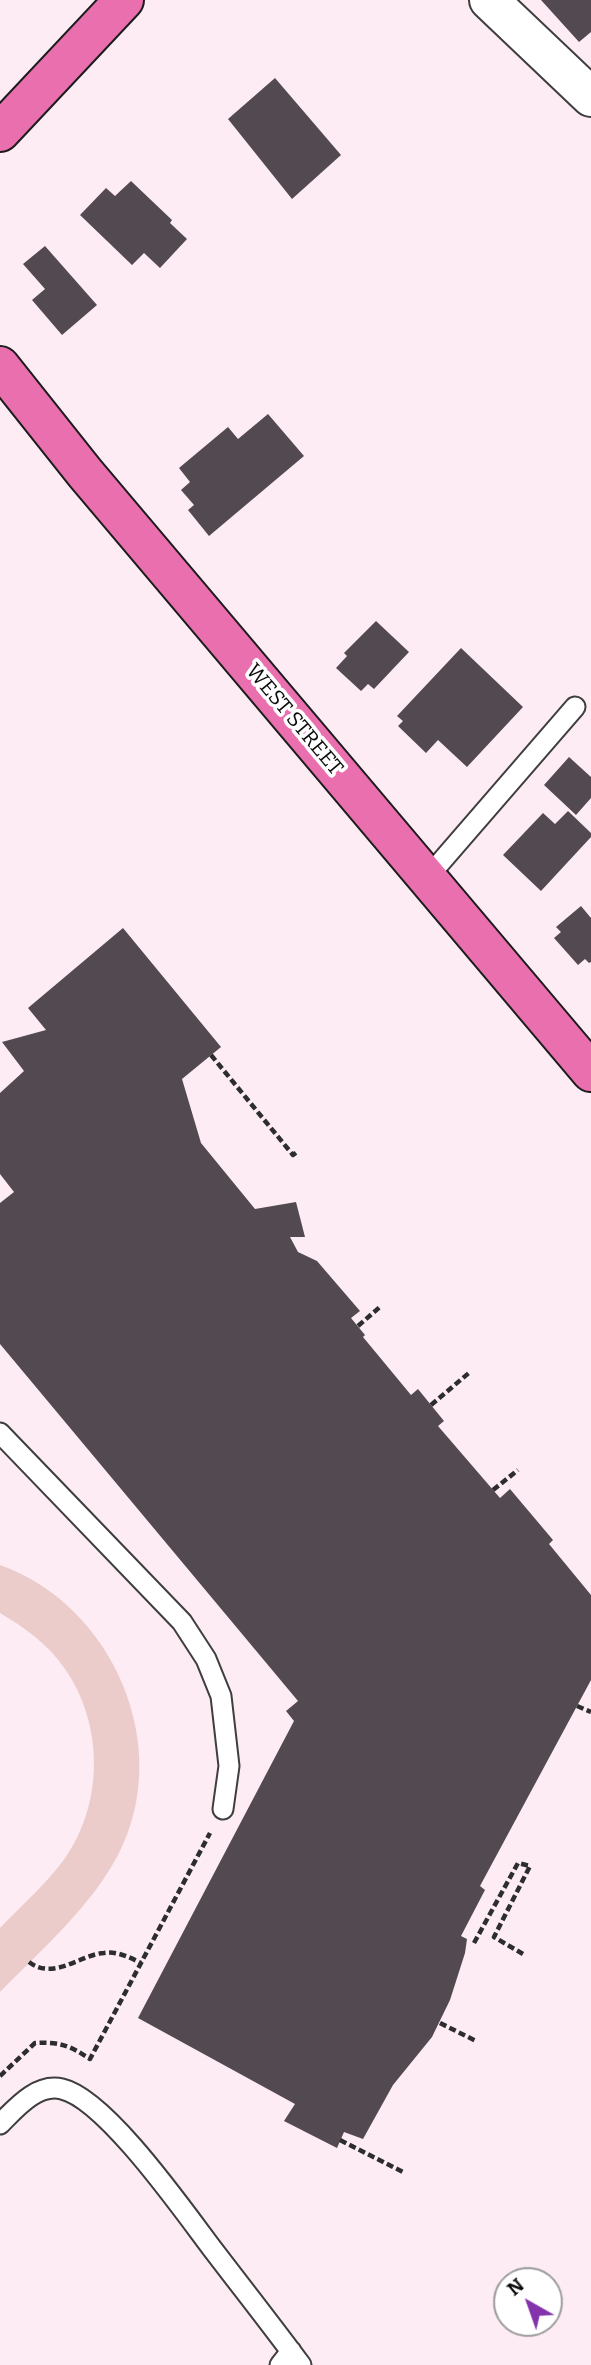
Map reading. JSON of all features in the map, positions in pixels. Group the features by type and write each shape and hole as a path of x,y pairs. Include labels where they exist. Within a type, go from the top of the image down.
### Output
{"main road":[{"path":"0,132 124,0"},
{"name":"WEST STREET","path":"0,366 85,473 591,1072"}],"street":[{"path":"489,0 591,97"}],"lane":[{"path":"427,878 575,707"},
{"path":"0,1433 182,1622 206,1659 221,1696 229,1766 223,1810"},
{"path":"0,2124 23,2101 40,2091 61,2088 84,2099 106,2118 157,2176 291,2360"}],"path":[{"path":"211,1055 293,1155 297,1152"},
{"path":"358,1326 381,1306"},
{"path":"431,1405 470,1372"},
{"path":"493,1490 518,1470"},
{"path":"577,1706 591,1712"},
{"path":"0,2076 35,2043 52,2042 70,2046 90,2059 223,1810"},
{"path":"474,1943 518,1863 530,1866 494,1937 523,1954"},
{"path":"29,1962 35,1967 55,1968 80,1962 102,1952 122,1954 141,1963"},
{"path":"440,2023 476,2041"},
{"path":"341,2140 405,2173"}],"shaded area":[{"path":"0,1565 40,1585 74,1612 102,1646 123,1685 136,1726 140,1770 134,1813 118,1855 107,1874 64,1927 0,1992 0,1928 56,1870 76,1839 86,1815 94,1765 87,1715 78,1691 65,1669 36,1637 0,1613"}],"building":[{"path":"541,0 591,0 591,32 579,42"},
{"path":"275,78 341,155 292,199 228,119"},
{"path":"131,181 172,220 170,223 187,239 160,268 144,253 132,265 80,215 106,188 115,196"},
{"path":"45,246 97,305 62,335 32,300 45,289 23,264"},
{"path":"268,414 304,456 209,536 188,510 194,505 181,490 190,482 179,468 228,427 238,439"},
{"path":"376,621 409,652 374,689 368,684 361,691 336,668 347,656 344,653"},
{"path":"461,648 523,707 467,767 438,740 426,753 398,726 403,721 397,716"},
{"path":"569,757 591,777 591,798 576,815 544,785"},
{"path":"568,811 591,833 591,837 541,891 503,855 543,813 555,824"},
{"path":"581,906 591,918 591,962 585,959 578,965 554,938 561,932 556,927"},
{"path":"123,928 221,1047 182,1079 201,1143 255,1209 296,1202 305,1237 290,1237 298,1252 317,1261 360,1311 351,1318 365,1335 363,1337 411,1395 418,1389 444,1421 438,1426 500,1498 510,1489 553,1540 549,1544 591,1595 591,1680 480,1886 485,1890 461,1936 467,1939 465,1953 450,2000 432,2037 393,2085 363,2139 344,2132 337,2148 284,2121 295,2104 138,2018 294,1721 286,1711 298,1701 0,1344 0,1203 14,1192 0,1174 0,1093 24,1071 2,1042 46,1030 28,1008"}]}
